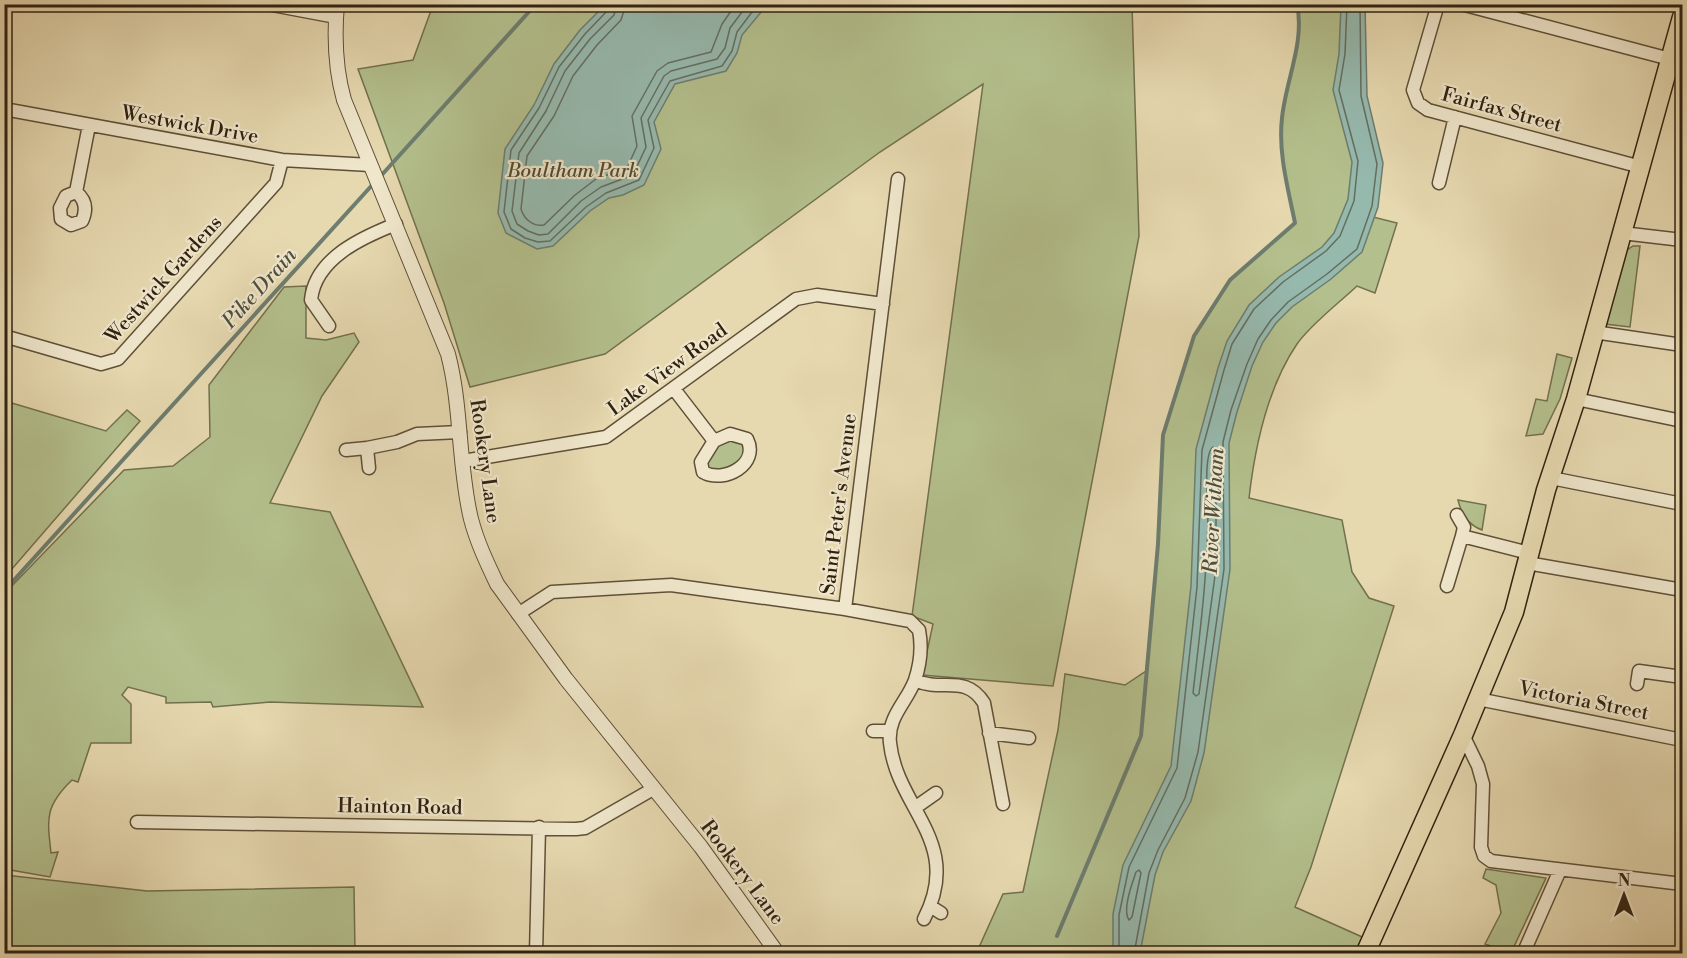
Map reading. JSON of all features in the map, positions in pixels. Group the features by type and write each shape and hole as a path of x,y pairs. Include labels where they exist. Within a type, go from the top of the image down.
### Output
{"main road":[{"path":"1365,954 1463,735 1514,612 1683,17"}],"street":[{"path":"267,4 337,11"},
{"name":"Fairfax Street","path":"1438,4 1413,90 1418,103 1455,117 1641,167"},
{"path":"1461,4 1670,59"},
{"name":"Rookery Lane","path":"337,11 334,55 338,78 379,187 448,354 455,382 471,517 481,550 497,584 518,614 653,789 701,847 778,954"},
{"name":"Westwick Drive","path":"4,109 282,160 372,169"},
{"path":"1439,183 1455,117"},
{"path":"76,192 89,125"},
{"name":"Westwick Gardens","path":"4,336 101,364 118,359 276,183 282,160"},
{"name":"Saint Peter's Avenue","path":"518,614 552,592 671,585 844,609 898,179"},
{"path":"329,326 311,300 318,277 357,239 396,224"},
{"path":"1622,233 1683,240"},
{"name":"Lake View Road","path":"463,461 606,437 796,299 818,295 883,304"},
{"path":"1594,332 1683,345"},
{"path":"674,389 714,441"},
{"path":"1576,399 1683,422"},
{"path":"346,450 367,448 417,434 460,432"},
{"path":"367,448 369,468"},
{"path":"1551,478 1683,504"},
{"path":"1447,586 1464,527 1457,515"},
{"path":"1461,536 1528,558 1683,590"},
{"path":"844,609 910,621 916,625 921,640 915,680 895,715 890,731 895,769 932,841 935,910 924,919"},
{"name":"Victoria Street","path":"1637,684 1639,671 1683,677"},
{"path":"915,680 933,687 958,684 972,688 984,703 1003,804"},
{"name":"Victoria Street","path":"1478,699 1683,740"},
{"path":"873,731 890,731"},
{"path":"989,733 1029,738"},
{"path":"1463,735 1478,766 1483,784 1482,848 1484,856 1491,861 1683,884"},
{"name":"Hainton Road","path":"137,822 585,828 653,789"},
{"path":"916,807 936,793"},
{"path":"536,954 539,827"},
{"path":"1523,954 1560,870"}],"green space":[{"name":"Boultham Park","path":"433,5 1132,5 1139,236 1053,686 922,675 933,624 912,616 983,84 880,152 605,354 470,387 444,303 358,69 413,60"},
{"path":"1297,5 1356,5 1361,214 1397,223 1375,293 1357,286 1310,329 1297,344 1287,361 1270,398 1264,418 1249,498 1342,520 1352,572 1369,598 1394,606 1311,867 1295,907 1369,940 1365,953 976,954 1003,894 1023,892 1058,730 1065,674 1125,685 1146,671 1158,544 1163,435 1194,336 1230,280 1295,223 1284,170 1281,131 1284,104 1299,33"},
{"path":"1633,246 1640,246 1630,327 1605,324 1624,252"},
{"path":"306,286 306,338 326,340 354,333 359,342 322,396 270,503 330,512 423,707 270,702 213,707 211,702 166,703 166,697 128,687 122,695 131,704 131,743 91,743 78,782 72,780 52,805 49,821 51,853 58,852 50,877 5,869 4,594 124,470 173,466 210,437 209,385 284,287"},
{"path":"1557,354 1572,358 1560,399 1543,434 1526,436 1536,399 1547,401"},
{"path":"5,401 106,431 127,410 140,421 5,577"},
{"path":"730,439 740,439 745,446 745,454 732,467 710,472 709,456 715,448"},
{"path":"1458,500 1486,505 1482,530 1466,518"},
{"path":"1486,869 1546,878 1511,953 1485,944 1501,913 1496,885 1483,878"},
{"path":"5,875 147,891 354,887 355,953 5,953"}],"water":[{"path":"605,5 767,5 742,35 737,53 726,71 675,84 654,122 661,149 644,185 623,195 609,198 590,211 553,246 537,249 506,233 498,213 505,149 534,105 554,64 580,30"},
{"name":"River Witham","path":"1341,5 1365,5 1367,96 1383,163 1378,207 1362,252 1331,279 1292,307 1276,323 1263,342 1252,366 1229,443 1230,569 1204,753 1191,801 1163,852 1155,875 1140,953 1113,953 1113,914 1123,865 1171,766 1191,586 1196,449 1218,368 1227,341 1249,305 1279,277 1322,247 1334,233 1348,199 1352,162 1333,90 1339,54"}],"waterway":[{"name":"Pike Drain","path":"379,178 536,4"},
{"path":"1057,936 1141,736 1158,544 1163,435 1194,336 1230,280 1295,223 1284,170 1281,131 1284,104 1299,33 1297,4"},
{"name":"Pike Drain","path":"4,591 374,183"}]}
